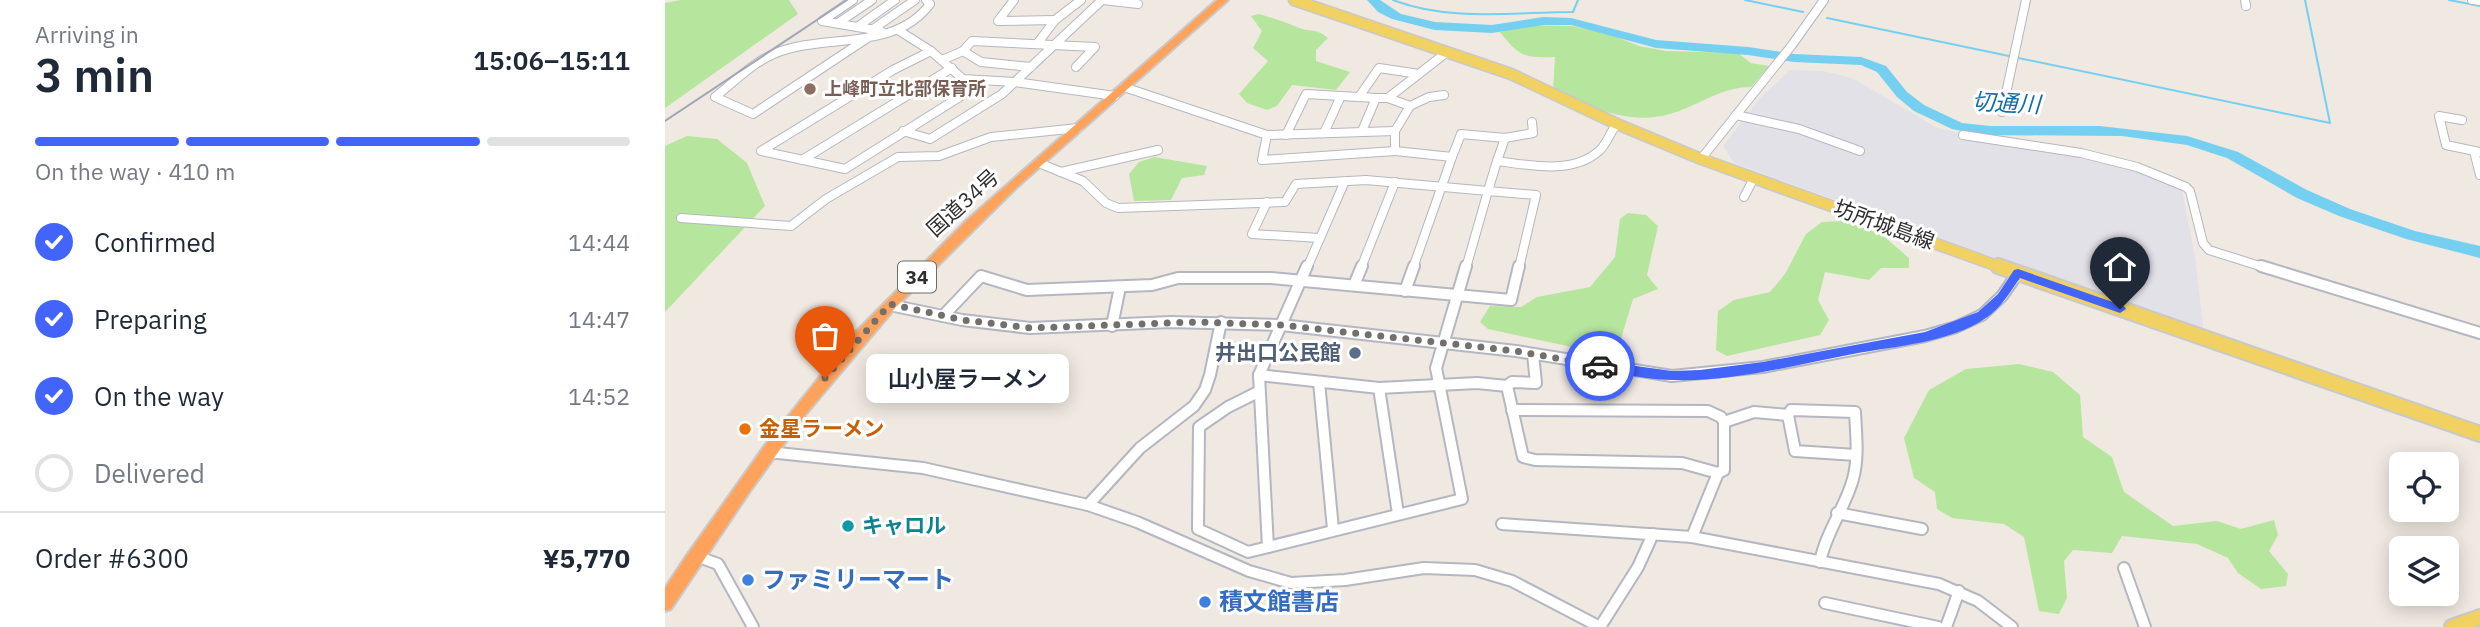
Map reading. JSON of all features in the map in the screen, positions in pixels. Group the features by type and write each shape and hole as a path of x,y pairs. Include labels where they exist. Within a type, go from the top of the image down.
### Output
{"highway":[{"name":"国道34号","path":"665,603 809,397 890,304 955,237 1223,0"}],"main road":[{"name":"坊所城島線","path":"1294,0 1511,74 1617,124 1701,159 2480,434"},
{"path":"2452,627 2480,617"}],"street":[{"path":"853,0 822,21 857,27 871,33"},
{"path":"838,23 872,0"},
{"path":"857,27 895,0"},
{"path":"915,0 871,33 753,114 715,97 773,54 794,47 834,44 871,33 898,30 925,12 930,4 926,0"},
{"path":"1014,0 997,21 1055,20"},
{"path":"1037,44 1055,20 1080,0"},
{"path":"903,131 930,139 1002,94 1103,0 1138,4"},
{"path":"1701,159 1789,49 1824,0"},
{"path":"2001,112 2023,0"},
{"path":"2472,0 2480,1"},
{"path":"898,30 931,51 963,79 1120,92 1267,135 1395,131"},
{"path":"942,60 963,51 972,41 1095,47 1076,67"},
{"path":"931,51 893,70 761,151 845,169 985,81"},
{"path":"963,51 981,62 1031,67"},
{"path":"1388,98 1447,52"},
{"path":"801,160 952,68"},
{"path":"1359,97 1379,68 1419,74"},
{"path":"1286,135 1306,94 1388,98 1410,106"},
{"path":"1395,152 1395,131 1410,106 1429,97 1444,95"},
{"path":"1324,133 1341,96"},
{"path":"1361,131 1376,98"},
{"path":"1736,115 1799,129 1860,151"},
{"path":"2462,120 2439,116 2446,145 2477,152 2480,175"},
{"path":"1405,290 1461,134 1505,138 1533,133 1532,121"},
{"path":"1497,161 1549,165 1580,161 1595,155 1603,148 1617,124"},
{"path":"681,218 791,226 827,199 898,157 939,156 991,137 1078,128"},
{"path":"1267,135 1262,160 1395,152 1452,157"},
{"path":"1963,135 2028,143 2137,167 2190,191 2203,243 2209,250 2480,333"},
{"path":"1258,393 1228,407 1199,427 1198,529 1248,552 1333,528 1462,499 1436,368 1505,138"},
{"path":"1060,172 1158,150"},
{"path":"943,316 981,276 1027,290 1120,287 1202,277 1301,280 1511,300 1536,195 1395,182 1345,181 1296,184 1285,202 1118,208 1106,203 1083,181 1039,163"},
{"path":"1744,197 1754,178"},
{"path":"1268,547 1259,375 1345,181"},
{"path":"1354,285 1395,182"},
{"path":"1267,202 1252,234 1320,238"},
{"path":"890,304 943,316 1030,328 1221,322 1281,325 1533,354 1672,376 1763,367 1925,336 1956,327 1982,315 2002,296 2018,273"},
{"path":"1112,326 1120,287"},
{"path":"1088,505 1140,448 1194,406 1205,390 1210,375 1221,322"},
{"path":"1259,375 1379,388 1477,383 1507,386 1512,382 1536,383 1533,354"},
{"path":"1319,382 1333,528"},
{"path":"1507,386 1523,457 1535,460 1682,463 1718,473"},
{"path":"1379,388 1398,514"},
{"path":"1513,410 1708,411 1721,417 1724,422 1724,470 1718,473 1692,537"},
{"path":"1821,562 1823,544 1854,478 1856,454 1855,412 1791,410 1788,415 1794,451 1856,454"},
{"path":"1724,422 1754,412 1788,415"},
{"path":"768,452 923,468 1088,505 1137,522 1271,579 1312,584 1424,568 1475,570 1512,581 1600,627 1638,567 1653,534"},
{"path":"1837,513 1922,529"},
{"path":"1502,524 1692,537 1939,584 1959,591 1996,611 2012,627"},
{"path":"696,556 718,564 753,627"},
{"path":"2124,568 2145,627"},
{"path":"1946,627 1959,591"},
{"path":"1825,603 1938,627"}],"shaded area":[{"path":"1790,70 1823,71 1852,78 1936,127 1983,140 2018,142 2144,170 2182,190 2195,256 2204,334 1734,163 1723,146 1759,99"}],"green space":[{"path":"681,0 789,0 798,14 665,108 665,3"},
{"path":"1259,14 1319,32 1328,38 1316,50 1316,61 1350,72 1336,90 1292,85 1277,106 1267,110 1247,103 1239,94 1268,61 1253,48 1262,31 1251,16"},
{"path":"1523,25 1572,26 1609,34 1639,46 1666,51 1738,53 1751,63 1769,66 1751,87 1725,92 1666,115 1632,117 1601,110 1553,90 1555,57 1523,54 1512,47 1500,32"},
{"path":"687,136 717,139 747,163 765,206 665,312 665,146"},
{"path":"1154,157 1207,166 1204,175 1182,178 1171,200 1134,201 1129,174 1139,162"},
{"path":"1628,213 1646,215 1658,226 1647,275 1658,289 1633,299 1619,345 1600,353 1488,329 1480,322 1490,306 1521,307 1537,297 1590,287 1615,257 1620,219"},
{"path":"1844,221 1881,234 1909,258 1909,268 1881,268 1869,280 1825,272 1818,300 1829,320 1820,335 1727,356 1716,350 1718,311 1734,300 1770,292 1785,274 1806,234 1822,222"},
{"path":"2019,364 2053,372 2080,395 2083,437 2112,457 2124,492 2173,526 2217,521 2241,529 2274,520 2278,535 2269,551 2288,574 2286,586 2261,589 2238,573 2228,558 2197,544 2122,536 2112,553 2073,550 2064,561 2067,598 2059,614 2039,611 2024,537 2004,524 1952,518 1937,509 1935,492 1914,478 1904,438 1929,390 1966,369"}],"waterway":[{"name":"切通川","path":"1373,0 1382,9 1397,16 1435,26 1492,29 1543,21 1562,21 1589,25 1656,44 1870,63 1881,69 1902,94 1919,108 1957,126 1981,130 2100,130 2165,137 2208,146 2233,155 2302,194 2345,213 2435,242 2480,252"},
{"path":"1393,0 1437,11 1482,14 1573,12 1578,0"},
{"path":"1745,0 1803,12"},
{"path":"1827,18 2330,123 2305,0"},
{"path":"2449,0 2480,6"}],"railway":[{"path":"665,121 847,0"}],"way so far":[{"path":"825,378 890,304 963,320 1030,328 1082,328 1171,322 1281,325 1516,351 1600,366"}],"place":[{"name":"上峰町立北部保育所","path":"810,89"},
{"name":"井出口公民館","path":"1355,353"},
{"name":"山小屋ラーメン","path":"825,378"},
{"name":"金星ラーメン","path":"745,429"},
{"name":"キャロル","path":"848,526"},
{"name":"ファミリーマート","path":"748,580"},
{"name":"積文館書店","path":"1205,602"}],"route":[{"path":"1600,366 1672,376 1700,375 1763,367 1925,336 1956,327 1982,315 2002,296 2018,273 2120,309"}]}
